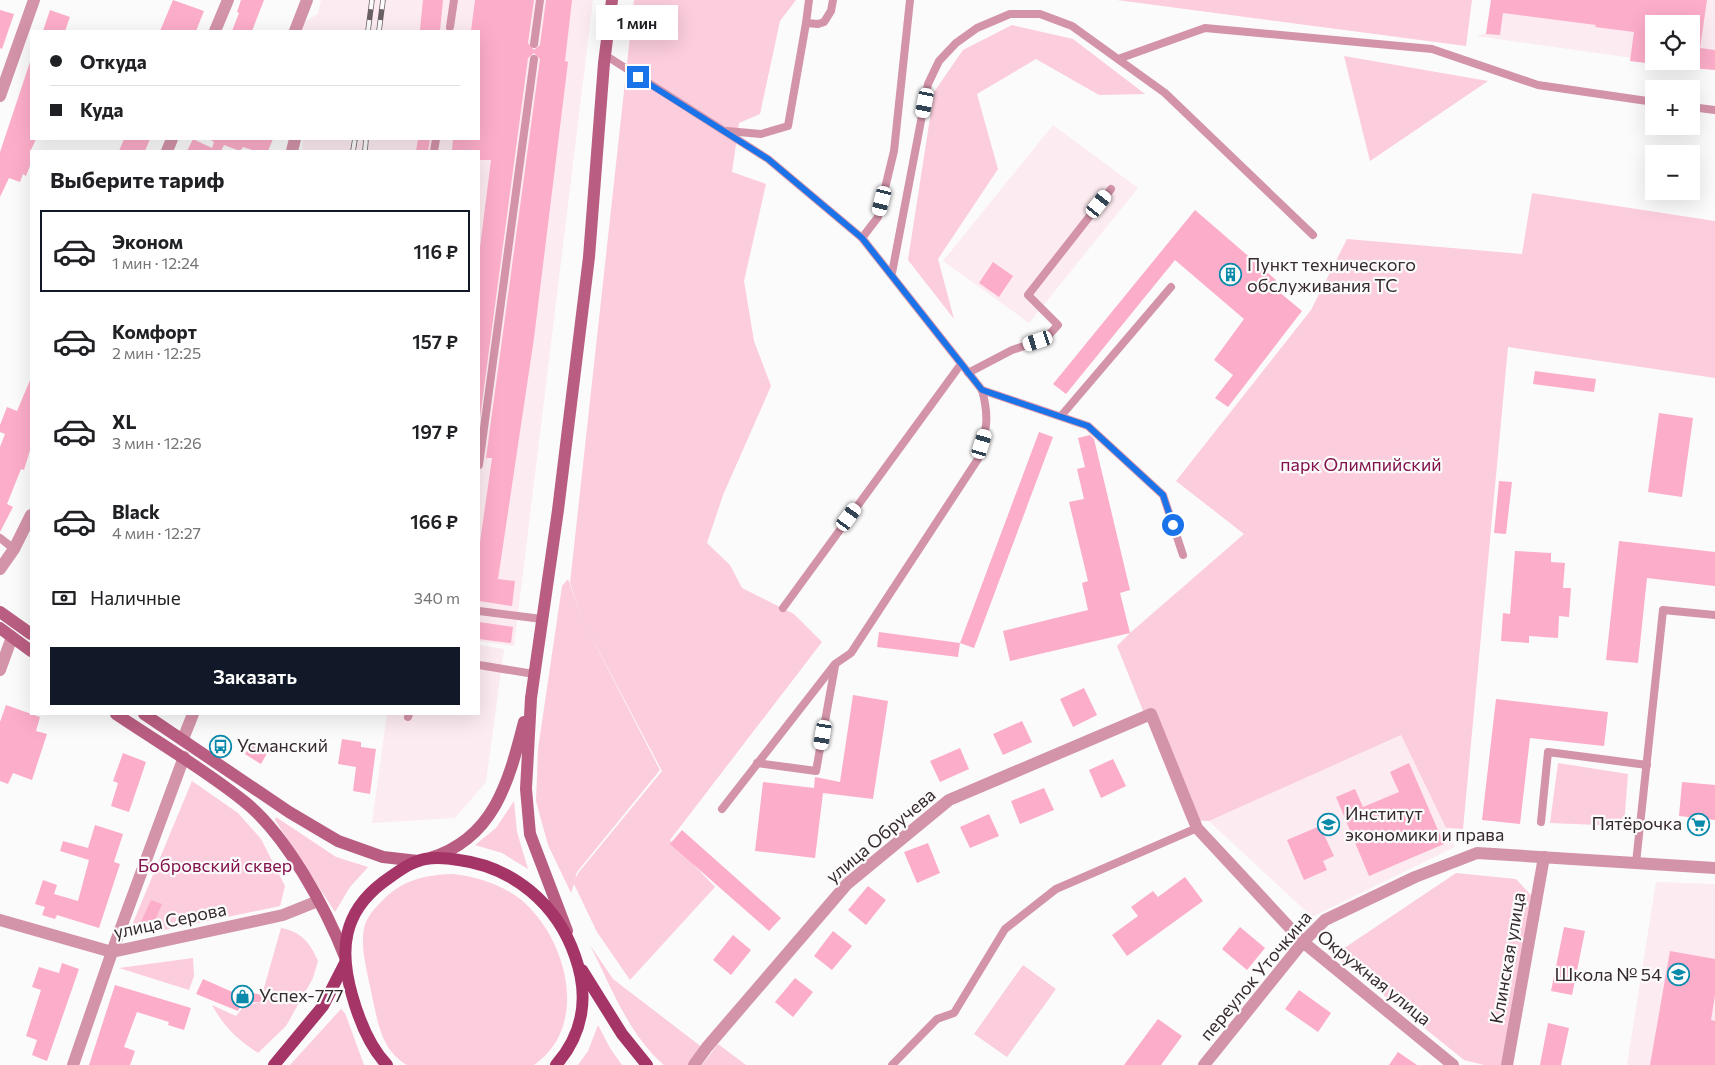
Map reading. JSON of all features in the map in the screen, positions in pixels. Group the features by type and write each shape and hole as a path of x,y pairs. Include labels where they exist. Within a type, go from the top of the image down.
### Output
{"main road":[{"path":"387,1065 375,1051 359,1017 350,989 345,960 348,929 363,901 394,874 422,860 447,858 485,865 512,878 531,891 547,906 570,943 578,963 622,1034 647,1065"},
{"path":"274,1065 323,1006 345,960"},
{"path":"556,1065 572,1043 583,1012 583,990 578,963"}],"street":[{"path":"0,96 34,0"},
{"path":"215,30 228,0"},
{"path":"570,943 558,903 535,852 530,834 526,789 531,698 558,510 589,257 605,55 612,0"},
{"path":"295,30 302,1"},
{"path":"0,569 14,549 30,517"},
{"path":"0,612 30,633"},
{"path":"0,628 30,650"},
{"path":"0,670 12,637"},
{"path":"146,715 289,812 338,841 383,857 422,860 460,845 475,832 495,807 509,777 531,698"},
{"name":"Окружная улица","path":"1151,714 1197,828 1303,942 1453,1065"},
{"name":"улица Обручева","path":"694,1065 707,1047 847,884 949,800 1151,714"},
{"path":"118,715 184,757 246,802 272,829 318,901 345,960"},
{"path":"182,739 193,715"},
{"path":"73,1065 112,952 184,757"},
{"name":"переулок Уточкина","path":"1204,1065 1303,942 1325,920 1416,877 1477,853 1715,868"},
{"name":"Клинская улица","path":"1507,1065 1544,857"},
{"name":"улица Серова","path":"0,920 112,952 283,915 318,901"}],"lane":[{"path":"450,27 454,0"},
{"path":"534,44 540,0"},
{"path":"725,131 761,134 788,126 809,0"},
{"path":"806,23 818,24 824,22 831,10 832,0"},
{"path":"862,238 878,217 894,151 910,0"},
{"path":"892,273 928,84 939,61 956,43 977,28 1010,14 1040,14 1072,26 1165,93 1313,235"},
{"path":"1118,59 1205,28 1432,50 1538,85 1645,101"},
{"path":"605,55 768,159 862,238 892,273 982,390 988,412 987,430 978,459 851,653 835,664 722,809"},
{"path":"480,458 534,59"},
{"path":"1700,108 1715,110"},
{"path":"968,373 1012,350 1045,339 1058,324 1028,295 1111,188"},
{"path":"1061,416 1171,287"},
{"path":"782,608 961,364"},
{"path":"982,390 1088,426 1163,495 1183,555"},
{"path":"0,538 14,549"},
{"path":"1636,863 1663,610 1715,615"},
{"path":"480,611 542,619"},
{"path":"757,763 816,770 835,664"},
{"path":"480,665 534,674"},
{"path":"1541,822 1548,752 1647,765"},
{"path":"892,1065 937,1018 954,1013 1006,929 1056,889 1197,828"}],"shaded area":[{"path":"321,0 593,0 514,646 480,641 480,150 302,150 303,140 480,140 480,30 292,30 318,14"},
{"path":"1491,0 1715,0 1715,70 1700,68 1700,15 1645,15 1645,60 1476,36 1486,33"},
{"path":"1053,125 1138,188 1029,323 943,261"},
{"path":"480,645 504,649 486,782 455,818 372,823 387,715 480,715"},
{"name":"Институт экономики и права","path":"1401,735 1455,847 1312,917 1209,821"},
{"name":"Школа № 54","path":"1656,882 1715,884 1715,1065 1627,1065"}],"green space":[{"path":"634,0 796,0 780,21 760,114 739,123 732,172 766,184 744,281 754,341 771,386 723,495 707,543 730,565 742,588 794,614 822,642 670,840 715,887 630,980 597,932 574,884 571,893 548,845 536,801 538,749 562,586 568,579 583,621 570,583","holes":["584,623 662,771 575,879 577,872 660,770"]},
{"path":"1117,0 1472,0 1466,46"},
{"path":"1012,25 1073,39 1145,94 1099,95 1036,59 977,94 998,169 938,259 954,319 908,260 934,92 963,50"},
{"path":"1344,56 1488,81 1370,161"},
{"name":"парк Олимпийский","path":"1532,193 1715,221 1715,378 1508,347 1463,829 1446,828 1401,735 1209,821 1187,820 1117,646 1244,534 1176,481 1311,310 1347,239 1522,254"},
{"path":"1558,763 1628,774 1624,826 1550,823"},
{"name":"Бобровский сквер","path":"192,781 238,813 261,839 285,886 280,906 136,936 130,930"},
{"path":"514,801 517,832 528,869 502,853 475,845 496,828"},
{"path":"276,817 336,857 368,867 350,887 335,912 275,820"},
{"path":"1456,873 1516,879 1540,905 1512,1065 1484,1065 1464,1060 1334,955"},
{"path":"453,874 473,877 492,883 510,892 526,904 541,921 553,941 561,962 566,985 567,1008 562,1029 551,1049 534,1065 407,1065 391,1052 382,1035 376,1016 364,953 363,936 367,920 381,902 397,888 423,877"},
{"path":"281,928 300,935 312,949 318,961 313,978 286,1026 258,1053 232,1032 221,1020 212,1005 236,1016 244,1006 260,1002"},
{"path":"590,945 613,979 703,1048 690,1065 664,1065 651,1053 621,1009"},
{"path":"193,958 194,976 189,990 119,968"},
{"path":"1023,965 1056,989 1007,1057 974,1034"},
{"path":"341,1009 345,1013 364,1065 290,1065"},
{"path":"598,1025 610,1048 622,1065 578,1065 588,1051"},
{"path":"718,1044 746,1065 702,1065"}],"building":[{"path":"173,0 204,11 196,30 160,30"},
{"path":"241,0 264,0 252,30 232,30 239,13 237,12"},
{"path":"423,0 443,0 440,30 420,30"},
{"path":"475,0 534,0 528,43 534,50 540,45 546,0 572,0 565,61 568,62 534,338 498,579 515,581 512,606 480,601 480,542 492,458 486,458 540,59 534,53 528,58 480,418 480,247 491,160 480,160 480,150 452,150 453,140 480,140 480,30 471,30"},
{"path":"1491,0 1707,0 1700,48 1700,15 1645,15 1645,63 1630,61 1634,32 1595,27 1596,25 1503,13 1500,35 1486,34"},
{"path":"0,10 14,14 2,49 0,48"},
{"path":"50,10 70,17 65,30 43,30"},
{"path":"1700,48 1715,50 1715,70 1700,69"},
{"path":"30,62 30,140 36,140 30,150 30,166 26,176 23,174 20,182 9,178 0,197 0,152"},
{"path":"124,140 150,140 145,150 119,150"},
{"path":"192,140 212,148 214,142 211,140 273,140 268,150 252,150 243,147 241,150 237,150 224,145 222,150 188,150"},
{"path":"418,140 430,140 428,150 416,150"},
{"path":"1195,210 1276,280 1272,286 1302,311 1228,407 1215,398 1233,375 1214,360 1244,319 1175,260 1066,394 1053,384"},
{"path":"993,262 1013,276 999,297 979,283"},
{"path":"1535,371 1596,379 1594,392 1533,384"},
{"path":"30,380 30,450 24,470 21,469 7,504 13,507 0,532 0,447 5,434 0,432 0,425 7,407 17,411"},
{"path":"1659,413 1693,418 1682,497 1648,492"},
{"path":"1039,432 1053,437 974,648 960,643"},
{"path":"1090,435 1094,439 1130,590 1120,593 1130,633 1010,661 1003,631 1088,610 1082,583 1088,581 1069,502 1084,499 1077,469 1085,467 1078,438"},
{"path":"1499,481 1512,482 1506,534 1494,533"},
{"path":"1619,541 1715,552 1715,586 1647,578 1638,663 1606,660"},
{"path":"1515,551 1551,553 1551,562 1565,563 1563,588 1571,588 1569,617 1559,616 1558,638 1529,636 1529,643 1501,641 1503,613 1510,614"},
{"path":"480,622 513,627 511,643 480,639"},
{"path":"879,632 960,643 958,657 877,647"},
{"path":"1084,688 1097,715 1073,727 1060,699"},
{"path":"853,695 888,701 873,799 823,793 815,858 755,851 763,782 814,788 815,777 840,782"},
{"path":"1496,699 1608,712 1604,746 1530,738 1520,824 1482,820"},
{"path":"6,705 40,717 36,731 47,734 32,780 13,773 8,784 0,781 0,722"},
{"path":"1022,721 1032,742 1003,755 993,734"},
{"path":"342,739 361,742 361,747 376,749 370,794 353,791 356,767 338,764"},
{"path":"253,741 269,750 261,764 245,754"},
{"path":"960,748 969,769 940,782 930,761"},
{"path":"123,753 146,762 129,812 111,806 118,783 113,781"},
{"path":"1113,759 1126,786 1101,798 1089,770"},
{"path":"1409,763 1444,844 1369,876 1336,797 1355,789 1363,807 1399,792 1390,772"},
{"path":"1682,782 1715,785 1715,820 1679,816"},
{"path":"1044,788 1054,810 1020,824 1011,801"},
{"path":"989,814 999,836 970,848 960,827"},
{"path":"95,825 123,834 114,862 120,864 99,928 57,915 55,919 42,915 45,907 35,904 43,880 57,885 54,894 78,901 89,860 60,851 63,841 88,848"},
{"path":"1320,826 1334,856 1323,861 1327,870 1304,880 1287,840"},
{"path":"682,830 781,918 769,931 670,844"},
{"path":"928,843 940,873 917,883 904,852"},
{"path":"1185,877 1203,901 1127,956 1112,935 1138,916 1131,907 1153,891 1158,897"},
{"path":"868,886 886,900 866,925 848,910"},
{"path":"151,900 162,904 152,928 140,924"},
{"path":"1240,927 1265,948 1247,970 1222,949"},
{"path":"1564,927 1585,931 1572,995 1551,991"},
{"path":"833,931 852,946 832,970 814,956"},
{"path":"733,935 751,950 731,975 713,960"},
{"path":"1670,951 1715,959 1715,995 1711,1020 1715,1021 1715,1065 1650,1065"},
{"path":"62,963 79,969 47,1061 32,1055 37,1040 26,1036 41,990 32,987 39,967 59,973"},
{"path":"795,978 813,992 793,1017 775,1002"},
{"path":"203,979 237,994 249,990 248,992 273,997 273,1001 242,1003 238,1011 196,994"},
{"path":"115,985 191,1008 184,1030 168,1025 169,1022 137,1012 124,1047 135,1051 130,1065 89,1065"},
{"path":"1299,990 1331,1013 1318,1032 1285,1009"},
{"path":"1158,1019 1182,1036 1161,1065 1124,1065"},
{"path":"1548,1023 1569,1028 1561,1065 1540,1065"},
{"path":"1398,1052 1417,1065 1389,1065"}],"railway":[{"path":"368,30 372,0"},
{"path":"379,30 383,0"},
{"path":"353,150 355,140"},
{"path":"365,150 366,140"}],"place":[{"name":"Пункт технического обслуживания ТС","path":"1231,275"},
{"name":"Усманский","path":"221,746"},
{"name":"Институт экономики и права","path":"1329,824"},
{"name":"Пятёрочка","path":"1698,824"},
{"name":"Школа № 54","path":"1678,975"},
{"name":"Успех-777","path":"243,996"}],"route":[{"path":"638,77 768,159 862,238 892,273 982,390 1088,426 1163,495 1173,525"}]}
